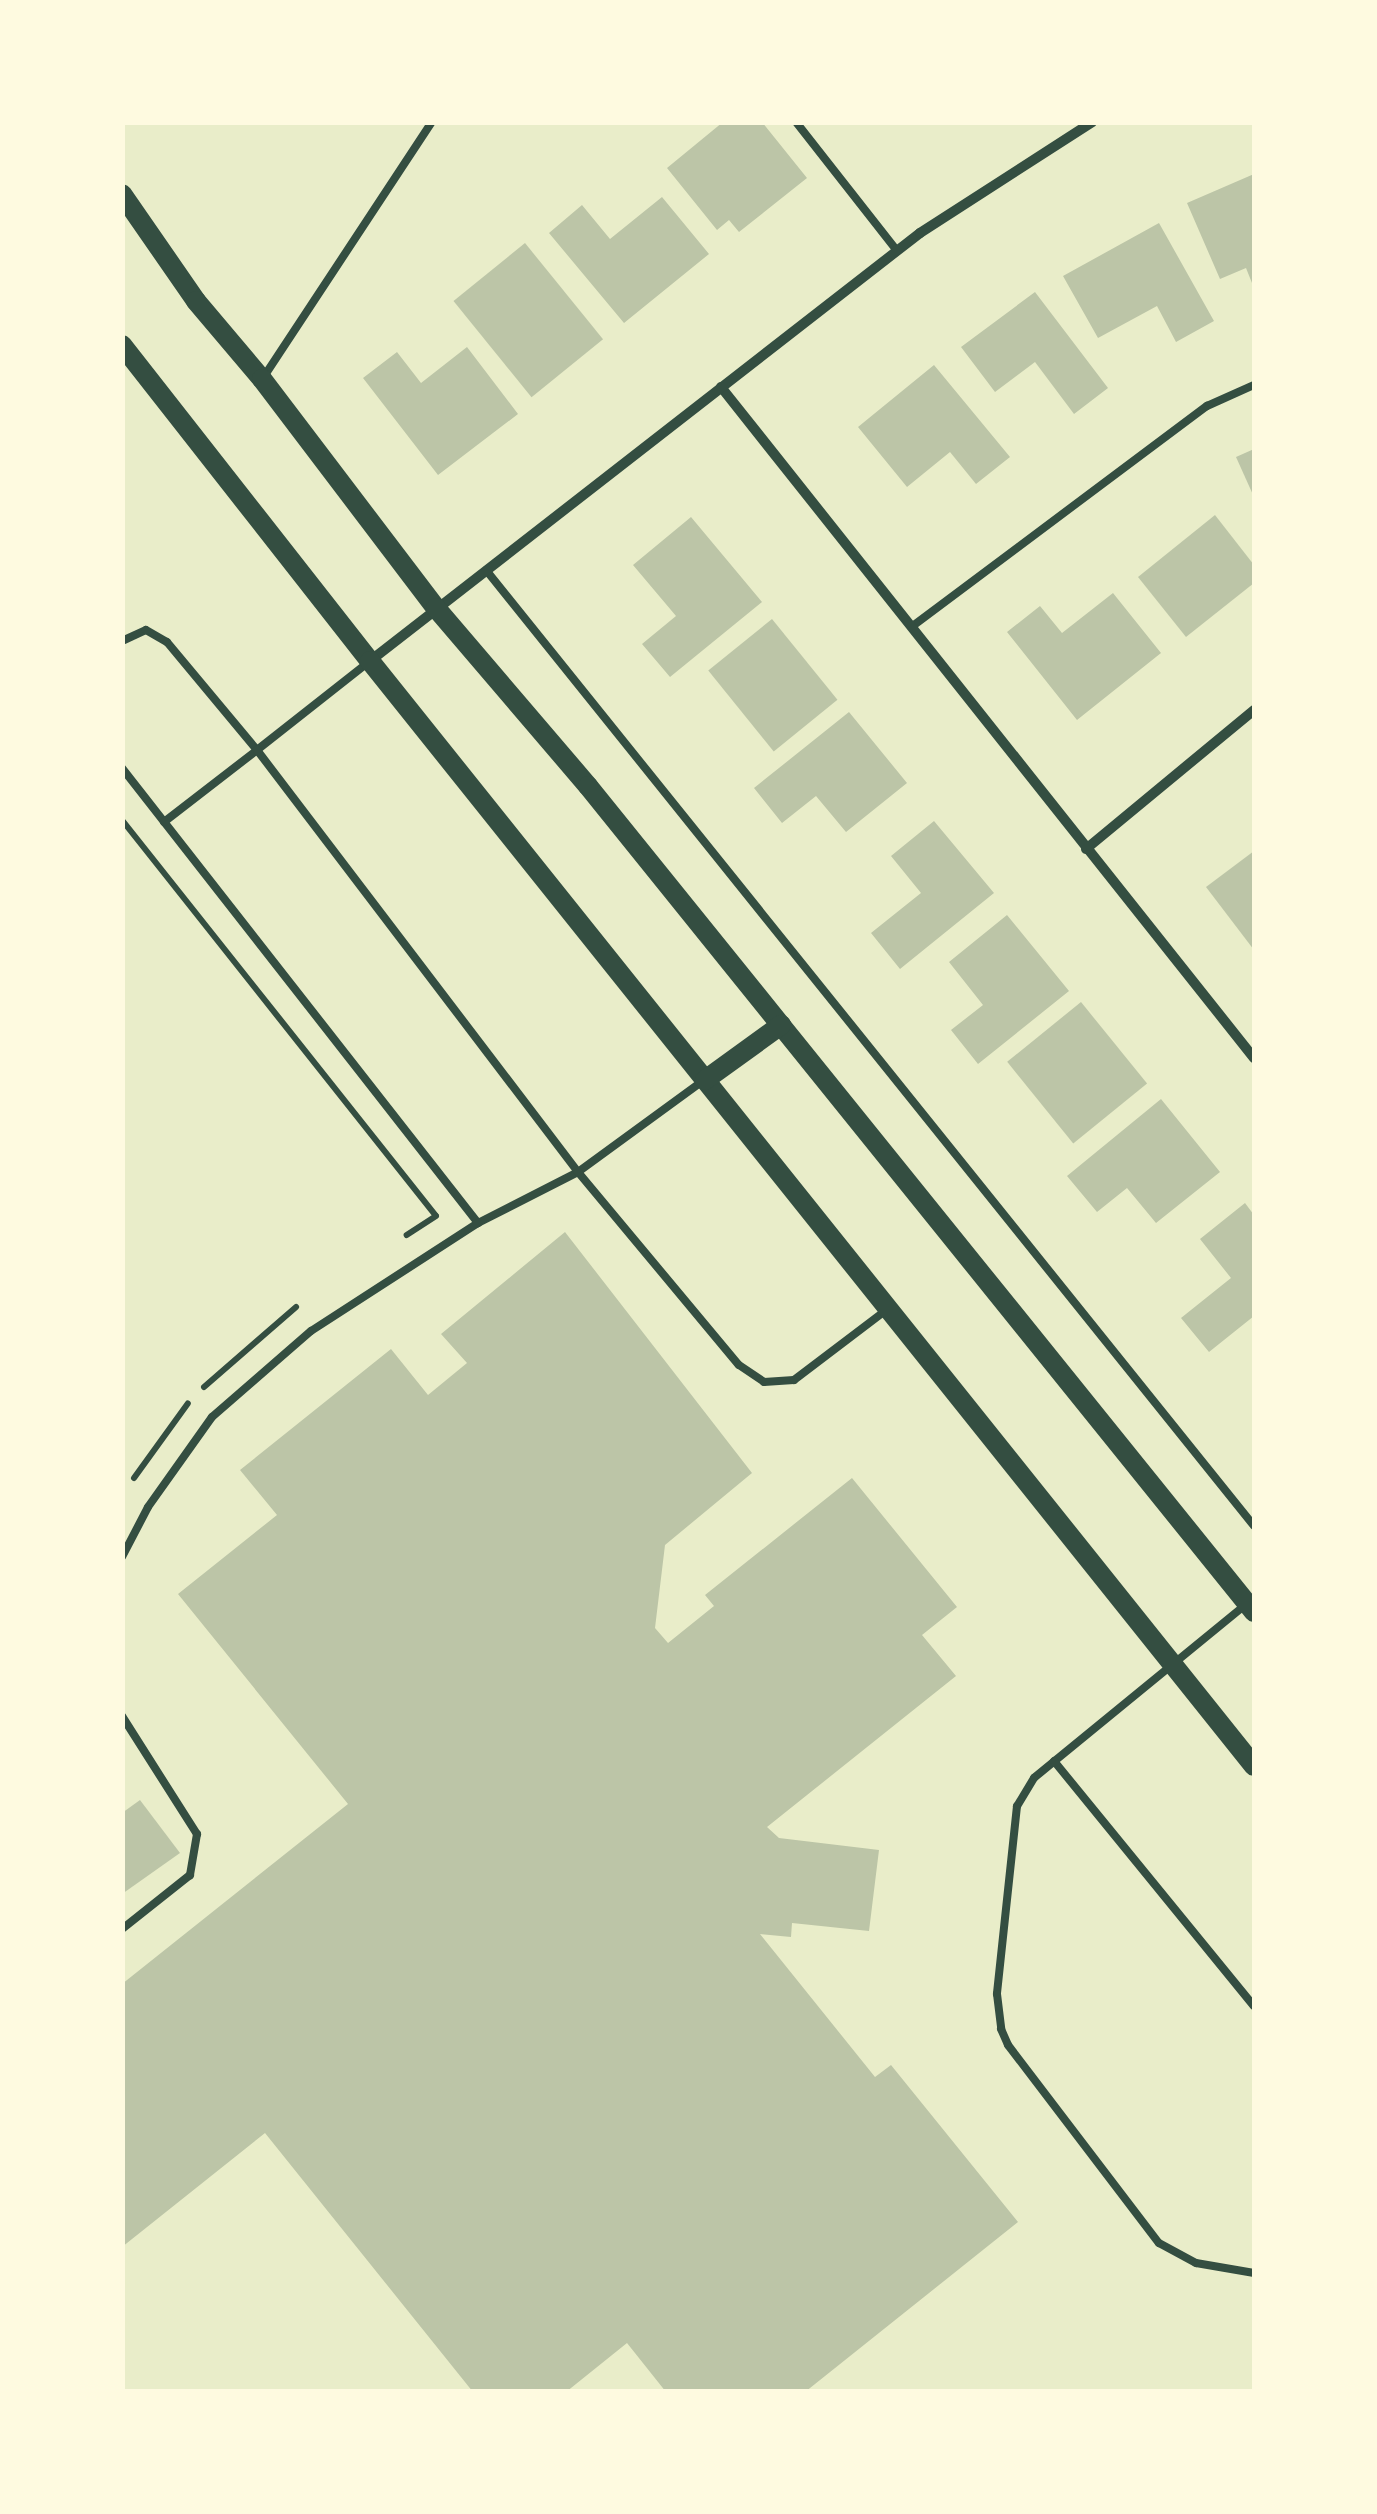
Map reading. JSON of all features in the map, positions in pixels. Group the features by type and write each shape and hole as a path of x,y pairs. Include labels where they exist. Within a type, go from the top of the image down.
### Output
{"main road":[{"path":"122,194 196,301 262,379 436,608 588,786 1251,1608"},
{"path":"122,345 1254,1766"},
{"path":"705,1080 781,1025"}],"street":[{"path":"370,661 897,251 1092,122"},
{"path":"720,387 1254,1058"},
{"path":"1086,849 1254,710"}],"lane":[{"path":"262,379 432,122"},
{"path":"796,122 897,251"},
{"path":"914,626 1207,406 1254,384"},
{"path":"486,570 1254,1526"},
{"path":"122,641 146,630 168,642 257,750 578,1172 739,1366 764,1382 794,1380 888,1309"},
{"path":"164,822 370,661"},
{"path":"122,768 478,1223"},
{"path":"122,1557 148,1508 212,1417 312,1331 478,1223 578,1172 705,1080"},
{"path":"1251,1608 1173,1664 1034,1778 1017,1806 997,1994 1001,2029 1008,2045 1160,2243 1196,2263 1254,2272"},
{"path":"122,1716 197,1834 190,1875 122,1929"},
{"path":"1054,1762 1254,2006"}],"path":[{"path":"122,820 436,1216"}],"building":[{"path":"723,122 762,122 807,178 739,232 729,220 717,230 667,168"},
{"path":"1254,174 1254,288 1246,268 1220,279 1187,203"},
{"path":"662,197 709,254 624,323 549,233 582,205 610,239"},
{"path":"1159,223 1214,321 1176,342 1157,306 1098,338 1063,276"},
{"path":"525,243 603,339 532,397 454,301"},
{"path":"1035,292 1108,388 1074,414 1035,362 995,392 961,347"},
{"path":"467,347 518,414 438,475 363,378 397,352 421,383"},
{"path":"934,365 1010,457 976,484 950,452 907,487 858,427"},
{"path":"1254,449 1254,497 1236,457"},
{"path":"1215,515 1254,565 1254,583 1186,637 1138,577"},
{"path":"691,517 762,602 670,677 642,644 676,616 633,565"},
{"path":"1113,593 1161,653 1077,720 1007,632 1040,606 1062,633"},
{"path":"772,619 837,700 774,751 708,671"},
{"path":"849,712 907,783 846,832 816,796 782,823 754,788"},
{"path":"934,821 994,893 900,969 871,933 921,893 891,856"},
{"path":"1254,851 1254,950 1206,887"},
{"path":"1007,915 1069,991 978,1064 951,1030 983,1005 949,962"},
{"path":"1081,1002 1147,1084 1073,1143 1007,1062"},
{"path":"1161,1099 1220,1172 1156,1223 1127,1188 1097,1212 1067,1176"},
{"path":"1245,1203 1254,1215 1254,1316 1209,1352 1181,1318 1231,1278 1200,1239"},
{"path":"565,1232 752,1473 665,1545 655,1628 668,1643 714,1606 705,1595 852,1478 957,1607 922,1635 956,1676 767,1827 779,1838 879,1850 869,1931 792,1923 791,1937 760,1934 875,2077 891,2065 1018,2222 805,2392 666,2392 627,2343 566,2392 473,2392 265,2133 122,2247 122,1984 348,1804 178,1594 277,1515 240,1470 391,1349 428,1395 467,1363 441,1334"},
{"path":"140,1800 180,1853 122,1894 122,1813"}]}
